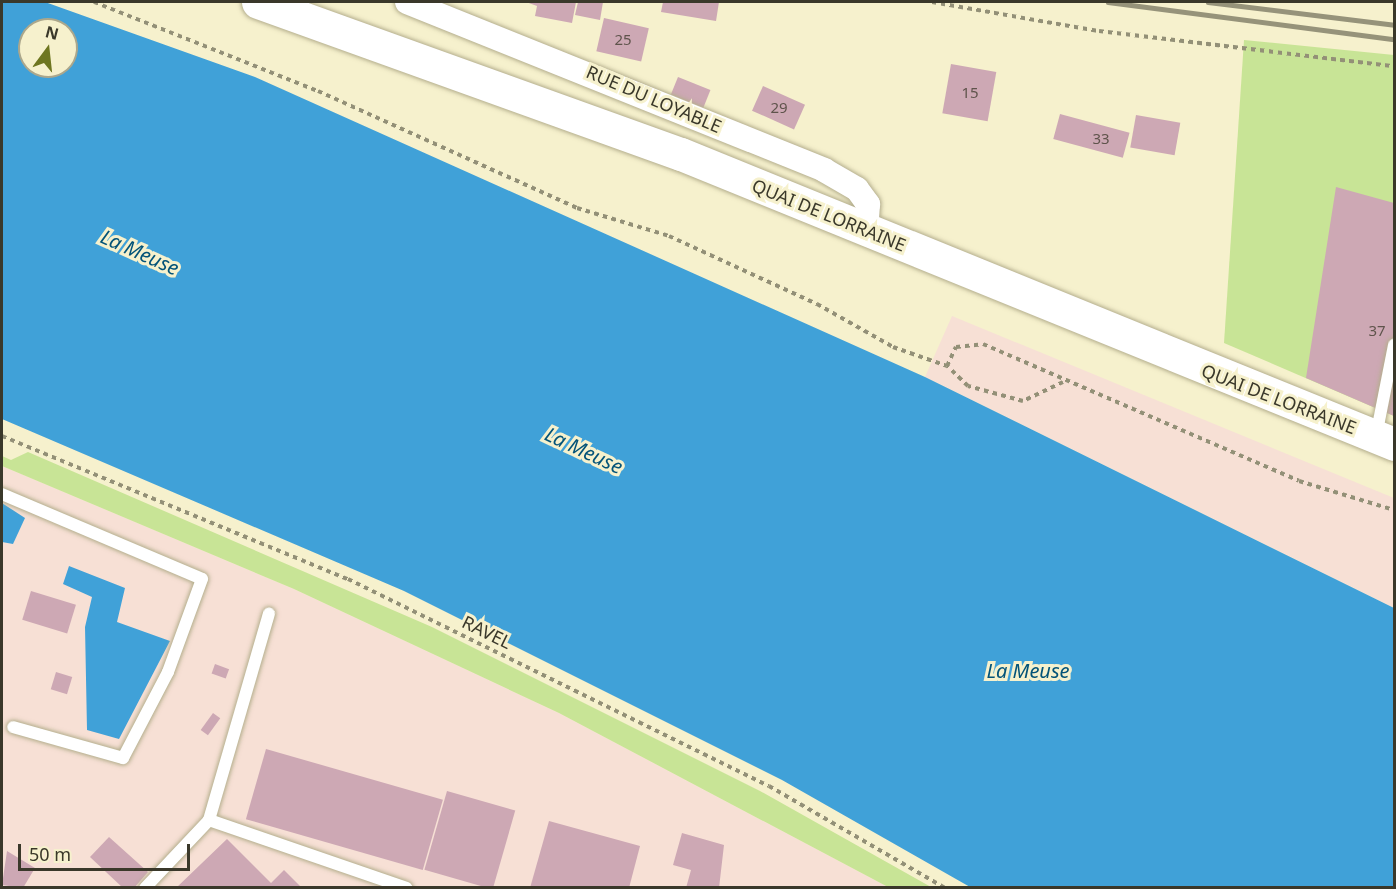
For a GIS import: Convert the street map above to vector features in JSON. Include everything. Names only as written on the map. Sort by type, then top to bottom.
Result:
[{"type":"main road","name":"QUAI DE LORRAINE","points":[[258,2],[681,154],[1385,440]]},
{"type":"street","name":"RUE DU LOYABLE","points":[[406,2],[824,170],[857,189],[868,204],[866,230]]},
{"type":"lane","points":[[1385,440],[1395,345]]},
{"type":"lane","points":[[2,494],[202,579],[168,672],[123,758],[13,727]]},
{"type":"lane","points":[[145,888],[209,820],[269,614]]},
{"type":"lane","points":[[209,820],[407,888]]},
{"type":"path","points":[[94,2],[318,91],[578,208],[669,236],[817,304],[893,347],[947,366],[968,386],[1023,401],[1063,382]]},
{"type":"path","points":[[932,2],[1099,31],[1395,66]]},
{"type":"path","points":[[947,366],[956,347],[983,344],[1063,382],[1299,481],[1395,510]]},
{"type":"path","name":"RAVEL","points":[[2,436],[348,579],[769,786],[945,888]]},
{"type":"shaded area","points":[[952,316],[1394,498],[1394,608],[925,377]]},
{"type":"shaded area","points":[[2,466],[294,589],[559,713],[888,887],[2,887]]},
{"type":"green space","points":[[1244,40],[1394,55],[1394,416],[1224,343]]},
{"type":"green space","points":[[28,452],[432,627],[760,791],[931,887],[888,887],[559,713],[294,589],[2,466],[2,456],[11,460]]},
{"type":"water","name":"La Meuse","points":[[2,2],[45,2],[255,77],[925,377],[1394,608],[1394,887],[970,887],[782,780],[404,591],[2,419]]},
{"type":"water","points":[[2,503],[25,518],[13,544],[2,542]]},
{"type":"water","points":[[69,566],[125,588],[117,622],[170,641],[119,739],[87,730],[85,627],[92,597],[63,584]]},
{"type":"building","points":[[526,2],[576,2],[572,23],[535,16],[537,6]]},
{"type":"building","points":[[578,2],[603,2],[600,20],[575,15]]},
{"type":"building","points":[[663,2],[719,2],[716,21],[661,12]]},
{"type":"building","points":[[604,18],[649,28],[641,61],[596,51]]},
{"type":"building","points":[[951,64],[996,72],[988,121],[942,113]]},
{"type":"building","points":[[678,77],[710,90],[703,108],[671,95]]},
{"type":"building","points":[[763,86],[805,105],[794,129],[752,111]]},
{"type":"building","points":[[1060,114],[1130,133],[1123,158],[1053,139]]},
{"type":"building","points":[[1136,115],[1180,123],[1175,155],[1130,147]]},
{"type":"building","points":[[1336,187],[1394,203],[1394,416],[1306,378]]},
{"type":"building","points":[[31,591],[76,605],[67,633],[22,620]]},
{"type":"building","points":[[215,664],[229,669],[226,679],[212,673]]},
{"type":"building","points":[[56,672],[72,677],[67,694],[51,689]]},
{"type":"building","points":[[213,713],[220,718],[208,735],[201,730]]},
{"type":"building","points":[[266,749],[443,800],[423,870],[246,819]]},
{"type":"building","points":[[447,791],[515,811],[493,888],[424,870]]},
{"type":"building","points":[[549,821],[640,846],[629,888],[530,888]]},
{"type":"building","points":[[682,833],[724,845],[719,888],[686,888],[691,870],[673,865]]},
{"type":"building","points":[[109,837],[148,872],[134,888],[123,888],[90,857]]},
{"type":"building","points":[[227,839],[271,883],[284,870],[302,888],[176,888]]},
{"type":"building","points":[[7,851],[35,868],[23,888],[2,885]]},
{"type":"railway","points":[[1108,2],[1394,39]]},
{"type":"railway","points":[[1208,2],[1394,25]]}]
